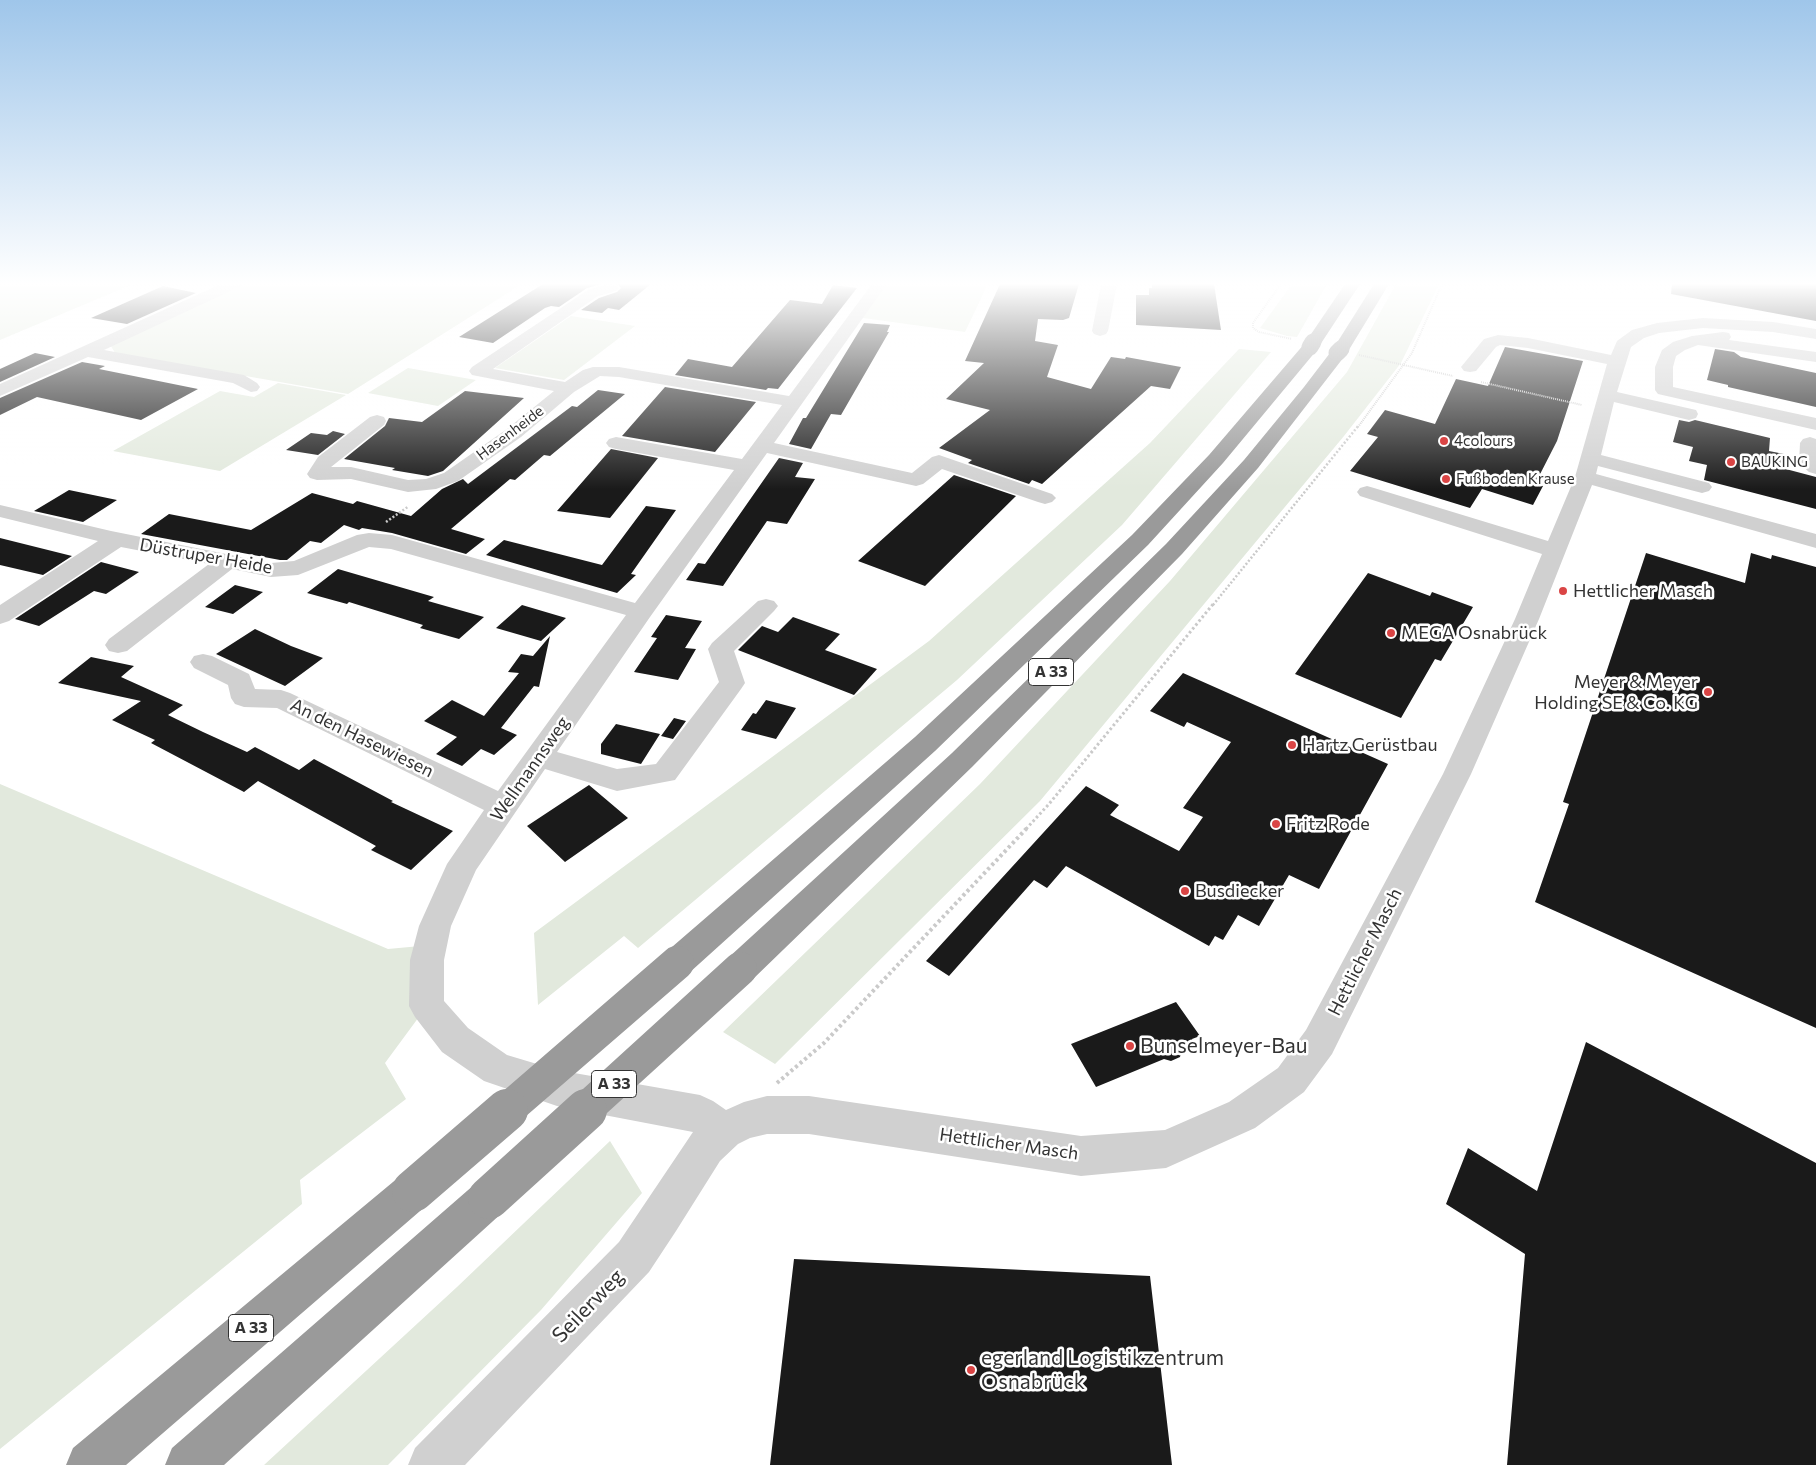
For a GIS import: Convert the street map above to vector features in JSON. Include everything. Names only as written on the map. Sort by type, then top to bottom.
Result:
[{"type":"highway","name":"A 33","points":[[90,1465],[413,1191],[677,963],[925,744],[1140,540],[1216,459],[1300,352]]},
{"type":"highway","name":"A 33","points":[[189,1465],[488,1198],[740,969],[962,760],[1174,550],[1257,457],[1310,391],[1345,352]]},
{"type":"street","points":[[0,391],[86,352]]},
{"type":"street","points":[[89,352],[238,379],[251,387]]},
{"type":"street","points":[[505,352],[478,371],[568,388]]},
{"type":"street","name":"Wellmannsweg","points":[[724,1131],[700,1114],[557,1088],[497,1069],[455,1040],[427,1006],[427,960],[435,926],[463,864],[641,612],[830,352]]},
{"type":"street","points":[[1469,375],[1484,352]]},
{"type":"street","points":[[1574,352],[1617,361]]},
{"type":"street","name":"Hettlicher Masch","points":[[724,1131],[744,1121],[767,1115],[808,1115],[1081,1156],[1166,1149],[1242,1115],[1291,1080],[1319,1042],[1457,774],[1555,552],[1588,468],[1620,352]]},
{"type":"street","points":[[1664,390],[1664,367],[1670,352]]},
{"type":"street","points":[[1781,352],[1816,357]]},
{"type":"street","name":"Hasenheide","points":[[377,422],[325,461],[317,474],[351,473],[408,486],[429,485],[451,476],[514,434],[568,388],[589,374],[600,371],[619,372],[794,402]]},
{"type":"street","points":[[1608,396],[1646,390],[1664,390],[1809,438],[1809,463],[1816,468]]},
{"type":"street","points":[[1608,396],[1706,418]]},
{"type":"street","points":[[616,444],[755,456],[916,480],[939,461],[1045,498]]},
{"type":"street","points":[[1588,468],[1702,487]]},
{"type":"street","points":[[1588,468],[1816,541]]},
{"type":"street","points":[[1367,492],[1555,552]]},
{"type":"street","name":"Düstruper Heide","points":[[0,511],[117,539],[270,570],[298,568],[357,542],[369,540],[392,542],[641,612]]},
{"type":"street","points":[[0,616],[117,539]]},
{"type":"street","points":[[118,645],[228,561]]},
{"type":"street","points":[[539,756],[617,780],[665,773],[732,683],[721,649],[766,606]]},
{"type":"street","name":"An den Hasewiesen","points":[[202,662],[240,680],[244,698],[281,699],[504,807]]},
{"type":"street","name":"Seilerweg","points":[[432,1465],[634,1257],[662,1217],[706,1147],[724,1131]]},
{"type":"path","points":[[1347,352],[1404,365],[1608,396]]},
{"type":"path","points":[[767,1115],[777,1082],[824,1043],[1049,804],[1350,438],[1412,352]]},
{"type":"path","points":[[357,542],[412,504]]},
{"type":"shaded area","points":[[115,352],[414,352],[348,394]]},
{"type":"shaded area","points":[[518,352],[600,352],[564,380],[495,368]]},
{"type":"shaded area","points":[[1236,352],[1271,352],[1122,525],[957,680],[638,948],[624,936],[538,1005],[534,933],[929,641],[1150,443]]},
{"type":"shaded area","points":[[1358,352],[1406,352],[1401,363],[1344,436],[1040,801],[775,1064],[723,1032],[980,784],[1170,581],[1347,372]]},
{"type":"shaded area","points":[[408,368],[476,380],[438,406],[368,393]]},
{"type":"shaded area","points":[[278,383],[346,395],[220,471],[113,451],[220,391],[254,397]]},
{"type":"shaded area","points":[[0,784],[388,949],[431,945],[427,1006],[385,1063],[406,1099],[300,1180],[302,1204],[0,1449]]},
{"type":"shaded area","points":[[610,1141],[642,1193],[541,1310],[388,1465],[264,1465],[457,1287]]},
{"type":"building","points":[[745,352],[807,352],[778,389],[768,388],[766,390],[675,375],[688,359],[732,367]]},
{"type":"building","points":[[846,352],[877,352],[841,415],[831,414],[811,449],[789,444],[803,418],[806,418]]},
{"type":"building","points":[[969,352],[1055,352],[1047,377],[1091,389],[1111,357],[1125,359],[1126,357],[1181,367],[1170,389],[1151,386],[1042,484],[1032,480],[1029,484],[968,463],[972,460],[939,448],[990,410],[946,399],[984,363],[965,361]]},
{"type":"building","points":[[1503,352],[1535,352],[1583,361],[1557,441],[1535,484],[1543,486],[1533,505],[1482,489],[1470,508],[1350,471],[1378,437],[1367,434],[1385,410],[1435,424],[1456,379],[1488,386]]},
{"type":"building","points":[[1714,352],[1735,352],[1741,357],[1816,373],[1816,407],[1728,387],[1728,385],[1707,380]]},
{"type":"building","points":[[35,353],[55,357],[0,382],[0,369]]},
{"type":"building","points":[[82,362],[105,366],[99,369],[198,389],[141,420],[37,397],[0,415],[0,398]]},
{"type":"building","points":[[665,387],[756,402],[715,452],[622,436]]},
{"type":"building","points":[[598,390],[625,394],[550,456],[544,455],[515,480],[510,479],[451,529],[485,539],[466,554],[392,533],[362,528],[359,530],[344,525],[321,543],[310,541],[287,560],[141,534],[169,514],[251,530],[312,493],[353,504],[357,501],[411,516],[442,489],[463,479],[468,484],[572,406],[577,407]]},
{"type":"building","points":[[465,391],[524,398],[443,471],[428,476],[344,459],[385,426],[389,418],[422,422]]},
{"type":"building","points":[[1679,420],[1689,422],[1695,420],[1770,438],[1769,451],[1784,454],[1782,468],[1816,477],[1816,509],[1704,480],[1707,465],[1689,461],[1693,447],[1673,442]]},
{"type":"building","points":[[333,431],[345,434],[318,455],[286,450],[311,433],[327,435]]},
{"type":"building","points":[[611,449],[658,458],[610,518],[557,511]]},
{"type":"building","points":[[779,458],[803,463],[795,477],[815,479],[787,524],[767,521],[723,586],[686,580],[698,563],[705,564]]},
{"type":"building","points":[[954,475],[1016,496],[925,586],[858,561]]},
{"type":"building","points":[[69,490],[117,500],[83,522],[34,511]]},
{"type":"building","points":[[646,506],[676,510],[631,574],[636,575],[617,593],[486,555],[504,540],[602,565]]},
{"type":"building","points":[[0,538],[72,556],[43,575],[0,565]]},
{"type":"building","name":"Meyer & Meyer Holding SE & Co. KG","points":[[1646,553],[1745,583],[1751,553],[1771,559],[1772,555],[1816,567],[1816,1028],[1535,902],[1569,804],[1563,802]]},
{"type":"building","points":[[101,562],[139,572],[106,594],[94,591],[39,626],[15,619]]},
{"type":"building","points":[[338,569],[434,597],[428,601],[484,617],[459,639],[420,628],[423,625],[349,602],[347,604],[307,593]]},
{"type":"building","name":"MEGA Osnabrück","points":[[1368,573],[1430,596],[1432,592],[1473,607],[1441,661],[1435,659],[1401,718],[1295,674]]},
{"type":"building","points":[[235,585],[263,592],[233,614],[205,607]]},
{"type":"building","points":[[522,605],[566,618],[541,641],[496,628]]},
{"type":"building","points":[[666,615],[702,621],[685,648],[696,649],[678,680],[634,672],[657,638],[651,637]]},
{"type":"building","points":[[793,617],[840,634],[825,650],[877,669],[854,695],[738,650],[762,626],[778,632]]},
{"type":"building","points":[[255,629],[291,646],[323,658],[285,686],[216,654]]},
{"type":"building","points":[[550,636],[539,687],[534,686],[501,728],[517,735],[494,755],[481,749],[462,766],[436,754],[457,737],[424,721],[452,700],[484,716],[519,673],[508,672],[521,654],[533,656]]},
{"type":"building","points":[[91,657],[134,666],[121,677],[183,705],[168,715],[203,732],[247,752],[255,747],[299,770],[314,759],[393,801],[391,802],[453,831],[411,870],[371,850],[376,846],[258,781],[244,792],[151,743],[155,740],[112,720],[141,701],[58,683]]},
{"type":"building","points":[[1183,673],[1388,764],[1319,889],[1289,875],[1259,926],[1238,915],[1223,940],[1215,936],[1209,946],[1066,866],[1047,888],[1034,880],[949,976],[926,961],[1086,786],[1119,805],[1110,815],[1179,851],[1203,817],[1183,808],[1231,742],[1187,722],[1184,727],[1150,711]]},
{"type":"building","points":[[766,700],[796,708],[776,739],[741,730],[753,713],[756,714]]},
{"type":"building","points":[[674,718],[686,721],[673,739],[661,736]]},
{"type":"building","points":[[616,724],[660,734],[641,764],[601,754],[601,744]]},
{"type":"building","points":[[589,785],[628,818],[565,862],[527,826]]},
{"type":"building","name":"Bunselmeyer-Bau","points":[[1176,1002],[1200,1036],[1192,1039],[1194,1044],[1182,1049],[1180,1057],[1171,1061],[1164,1059],[1096,1087],[1071,1044]]},
{"type":"building","points":[[1586,1042],[1816,1163],[1816,1465],[1507,1465],[1525,1254],[1446,1204],[1468,1148],[1537,1191]]},
{"type":"building","name":"egerland Logistikzentrum Osnabrück","points":[[794,1259],[1150,1276],[1172,1465],[770,1465]]},
{"type":"place","name":"4colours","points":[[1444,441]]},
{"type":"place","name":"BAUKING","points":[[1731,462]]},
{"type":"place","name":"Fußboden Krause","points":[[1446,479]]},
{"type":"place","name":"Hettlicher Masch","points":[[1563,591]]},
{"type":"place","name":"MEGA Osnabrück","points":[[1391,633]]},
{"type":"place","name":"Meyer & Meyer Holding SE & Co. KG","points":[[1708,692]]},
{"type":"place","name":"Hartz Gerüstbau","points":[[1292,745]]},
{"type":"place","name":"Fritz Rode","points":[[1276,824]]},
{"type":"place","name":"Busdiecker","points":[[1185,891]]},
{"type":"place","name":"Bunselmeyer-Bau","points":[[1130,1046]]},
{"type":"place","name":"egerland Logistikzentrum Osnabrück","points":[[971,1370]]}]
